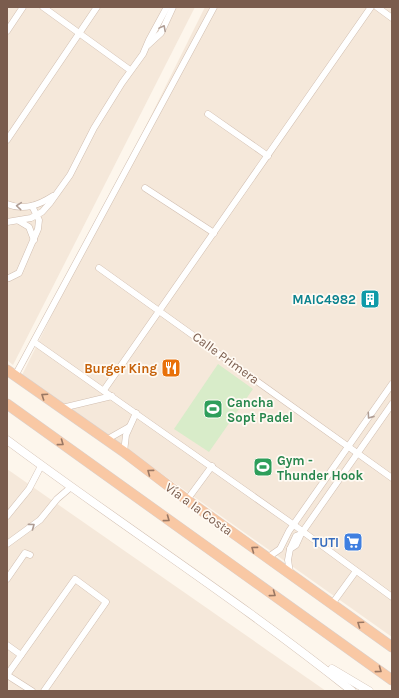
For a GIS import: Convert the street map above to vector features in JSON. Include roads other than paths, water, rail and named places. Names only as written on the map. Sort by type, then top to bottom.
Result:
[{"type":"highway","name":"Vía a la Costa","points":[[11,373],[124,452],[187,500],[392,647]]},
{"type":"highway","name":"Vía a la Costa","points":[[7,404],[392,680]]},
{"type":"street","points":[[7,31],[23,7]]},
{"type":"street","points":[[43,7],[130,70]]},
{"type":"street","points":[[7,140],[97,7]]},
{"type":"street","points":[[148,45],[148,40],[167,7]]},
{"type":"street","points":[[7,222],[19,221],[37,215],[46,208],[70,175],[94,128],[130,70],[148,45],[161,33],[173,7]]},
{"type":"street","points":[[11,373],[34,342],[214,7]]},
{"type":"street","points":[[104,390],[371,7]]},
{"type":"street","points":[[377,7],[392,18]]},
{"type":"street","points":[[208,114],[268,156]]},
{"type":"street","points":[[145,188],[214,233]]},
{"type":"street","points":[[7,204],[19,207],[32,206],[56,194]]},
{"type":"street","points":[[10,278],[19,273],[34,240],[39,224],[37,215],[32,206]]},
{"type":"street","points":[[19,221],[30,227],[34,240]]},
{"type":"street","name":"Calle Primera","points":[[99,268],[160,310],[392,478]]},
{"type":"street","points":[[34,342],[212,466],[392,597]]},
{"type":"street","points":[[267,558],[280,549],[294,525],[392,384]]},
{"type":"street","points":[[62,408],[112,396]]},
{"type":"street","points":[[291,575],[288,560],[290,549],[296,545],[302,532],[392,404]]},
{"type":"street","points":[[124,452],[129,427],[136,413]]},
{"type":"street","points":[[106,440],[129,427]]},
{"type":"street","points":[[7,440],[71,488],[313,659],[352,691]]},
{"type":"street","points":[[7,516],[29,488],[41,466]]},
{"type":"street","points":[[187,500],[212,466]]},
{"type":"street","points":[[7,544],[40,520],[57,499],[71,488]]},
{"type":"street","points":[[7,579],[25,553],[30,555]]},
{"type":"street","points":[[332,604],[356,571]]},
{"type":"street","points":[[32,691],[8,675],[75,579],[106,602],[44,691]]},
{"type":"street","points":[[7,644],[21,655]]},
{"type":"street","points":[[313,659],[369,691]]},
{"type":"place","name":"MAIC4982","points":[[370,299]]},
{"type":"place","name":"Burger King","points":[[171,368]]},
{"type":"place","name":"Cancha Sopt Padel","points":[[213,409]]},
{"type":"place","name":"Gym - Thunder Hook","points":[[263,467]]},
{"type":"place","name":"TUTI","points":[[353,542]]}]
